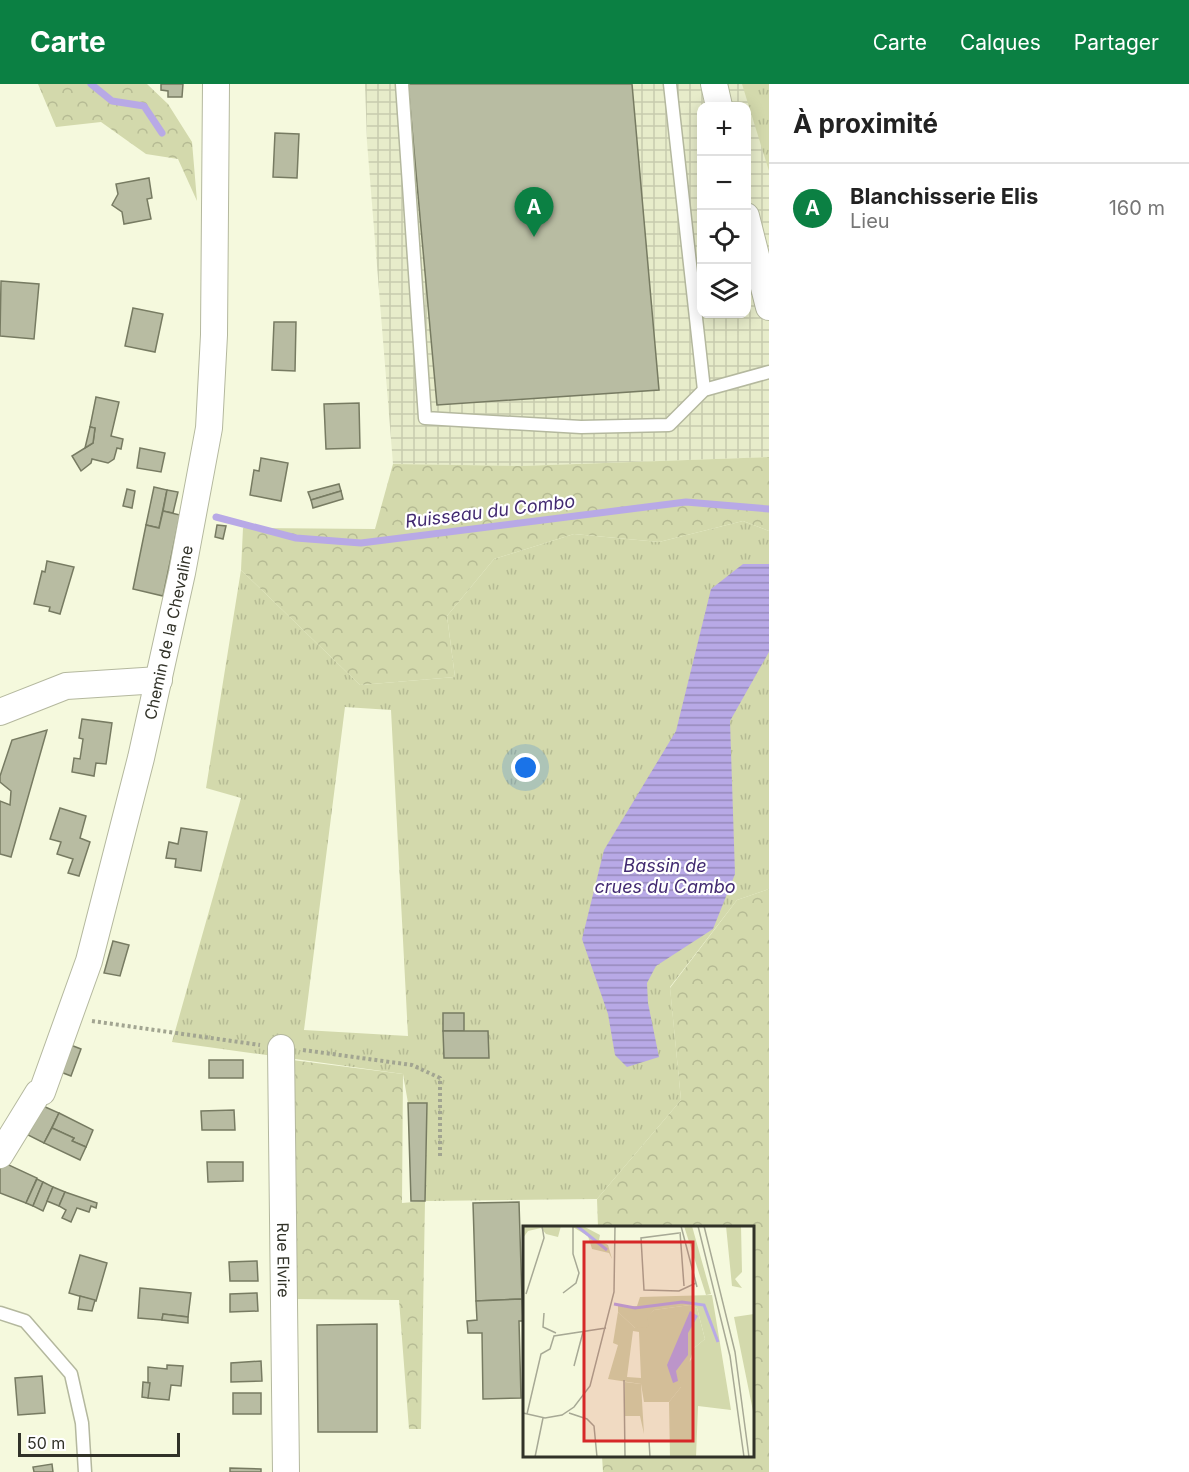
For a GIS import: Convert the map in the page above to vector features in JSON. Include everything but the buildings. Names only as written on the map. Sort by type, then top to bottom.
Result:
[{"type":"street","name":"Chemin de la Chevaline","points":[[0,1155],[38,1093],[42,1092],[89,961],[159,680],[209,428],[214,335],[216,84]]},
{"type":"street","points":[[714,84],[718,102]]},
{"type":"street","points":[[751,233],[769,307]]},
{"type":"street","points":[[0,712],[66,686],[159,680]]},
{"type":"street","name":"Rue Elvire","points":[[281,1048],[286,1472]]},
{"type":"lane","points":[[402,84],[425,418],[581,427],[669,425],[704,390],[769,372]]},
{"type":"lane","points":[[670,84],[704,390]]},
{"type":"lane","points":[[0,1313],[25,1321],[71,1374],[82,1423],[85,1472]]},
{"type":"shaded area","points":[[365,84],[769,84],[769,457],[521,466],[393,464],[367,142]]},
{"type":"green space","points":[[38,84],[147,84],[168,104],[192,142],[197,201],[178,159],[146,154],[101,122],[56,127]]},
{"type":"green space","points":[[742,84],[769,84],[769,171],[751,113],[751,102],[748,102]]},
{"type":"green space","points":[[769,457],[769,531],[743,521],[659,542],[574,534],[494,559],[447,616],[455,677],[360,685],[241,570],[243,528],[375,529],[393,464],[521,466]]},
{"type":"green space","points":[[743,521],[769,531],[769,889],[737,900],[670,987],[681,1100],[597,1199],[425,1201],[427,1103],[408,1103],[403,1074],[172,1042],[241,798],[206,788],[241,570],[360,685],[455,677],[447,616],[494,559],[574,534],[659,542]],"holes":[[[345,707],[391,710],[408,1036],[304,1030]]]},
{"type":"green space","points":[[769,889],[769,1472],[603,1472],[602,1457],[754,1457],[754,1226],[598,1226],[597,1199],[681,1100],[670,988],[737,900]]},
{"type":"green space","points":[[292,1060],[403,1074],[402,1203],[425,1201],[421,1429],[409,1429],[399,1300],[293,1299]]},
{"type":"water","name":"Bassin de crues du Cambo","points":[[743,564],[769,564],[769,652],[730,721],[735,874],[713,929],[656,966],[647,983],[648,1003],[659,1057],[627,1067],[615,1055],[608,1014],[582,939],[604,850],[676,731],[711,589]]},
{"type":"waterway","name":"Ruisseau du Combo","points":[[91,84],[112,101],[144,106],[162,133]]},
{"type":"waterway","name":"Ruisseau du Combo","points":[[216,517],[296,538],[361,543],[686,502],[769,509]]},
{"type":"place","name":"Blanchisserie Elis","points":[[534,237]]}]
